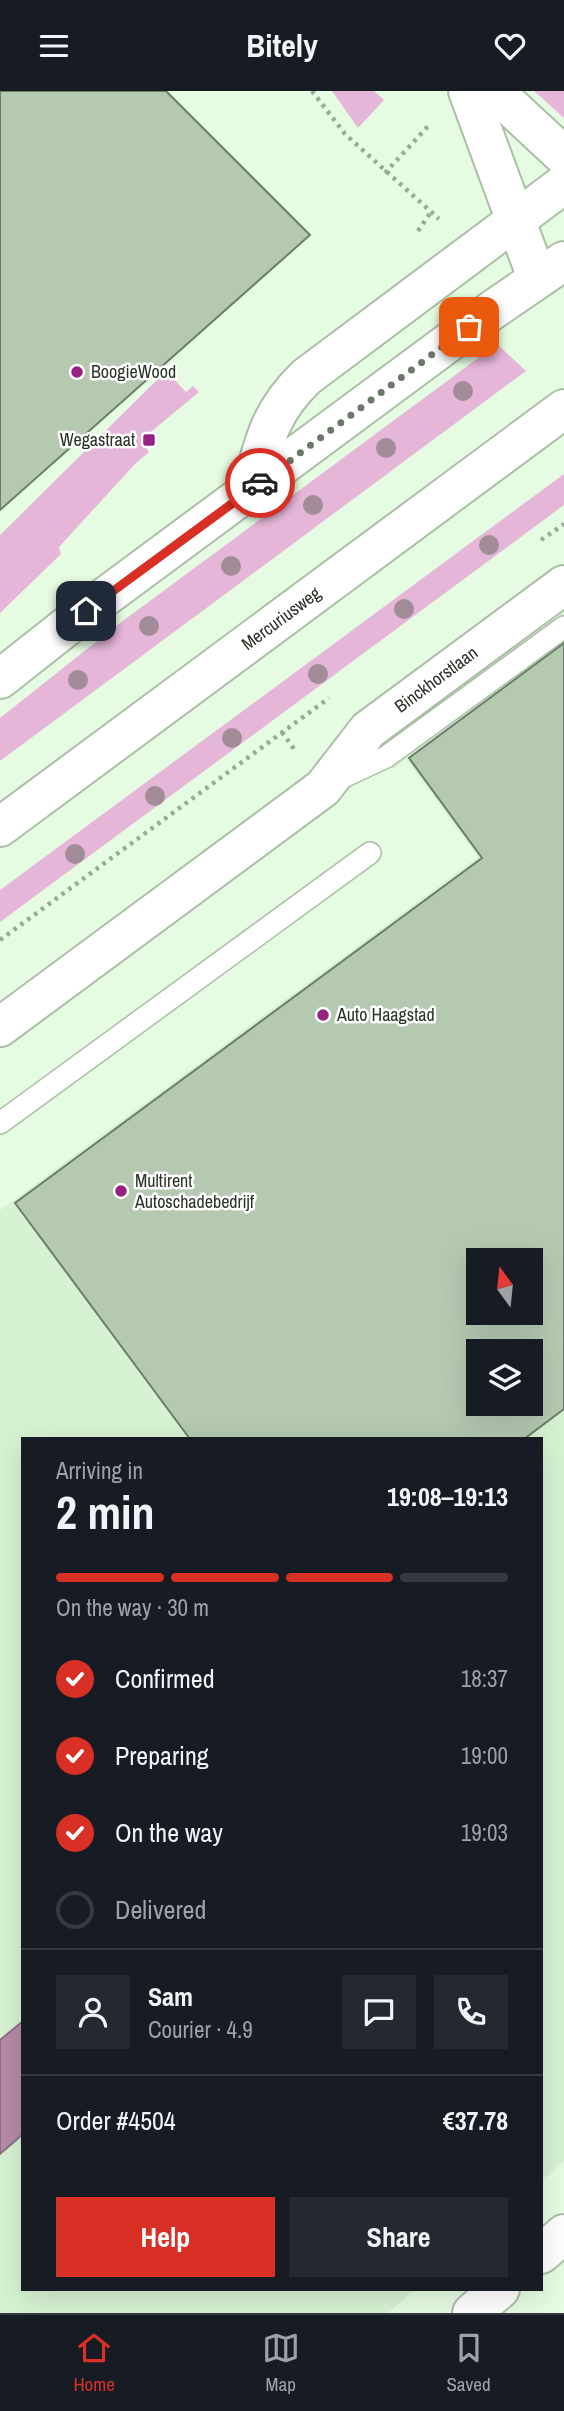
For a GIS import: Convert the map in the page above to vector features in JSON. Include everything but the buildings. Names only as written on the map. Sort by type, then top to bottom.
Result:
[{"type":"main road","points":[[0,679],[86,611],[551,269],[516,220],[467,91]]},
{"type":"main road","points":[[494,91],[564,156]]},
{"type":"main road","points":[[251,490],[268,428],[293,389],[564,184]]},
{"type":"main road","name":"Mercuriusweg","points":[[0,827],[564,409]]},
{"type":"main road","name":"Binckhorstlaan","points":[[323,787],[368,730],[564,585]]},
{"type":"main road","points":[[0,1027],[323,787]]},
{"type":"main road","points":[[543,2252],[564,2234]]},
{"type":"main road","points":[[472,2313],[498,2291]]},
{"type":"lane","points":[[323,787],[386,757],[564,627]]},
{"type":"lane","points":[[0,1123],[370,853]]},
{"type":"path","points":[[312,91],[345,134],[385,173],[420,135]]},
{"type":"path","points":[[533,545],[564,524]]},
{"type":"path","points":[[0,940],[337,691]]},
{"type":"shaded area","points":[[332,91],[374,91],[384,100],[358,128]]},
{"type":"shaded area","points":[[534,91],[564,91],[564,118]]},
{"type":"shaded area","points":[[497,344],[526,371],[0,761],[0,718],[116,626]]},
{"type":"shaded area","points":[[166,371],[186,392],[193,386],[199,392],[141,440],[149,452],[59,547],[61,554],[0,613],[0,535]]},
{"type":"shaded area","points":[[564,474],[564,505],[0,922],[0,890]]},
{"type":"shaded area","points":[[564,610],[564,2161],[543,2179],[543,1437],[21,1437],[21,2291],[414,2291],[388,2313],[0,2313],[0,1210],[478,857],[406,759],[393,769],[378,747]]},
{"type":"shaded area","points":[[21,2023],[21,2136],[0,2154],[0,2040]]},
{"type":"way so far","points":[[260,483],[469,327]]},
{"type":"place","name":"BoogieWood","points":[[77,372]]},
{"type":"place","name":"Wegastraat","points":[[149,440]]},
{"type":"place","name":"Auto Haagstad","points":[[323,1015]]},
{"type":"place","name":"Multirent Autoschadebedrijf","points":[[121,1191]]},
{"type":"route","points":[[86,611],[260,483]]}]
